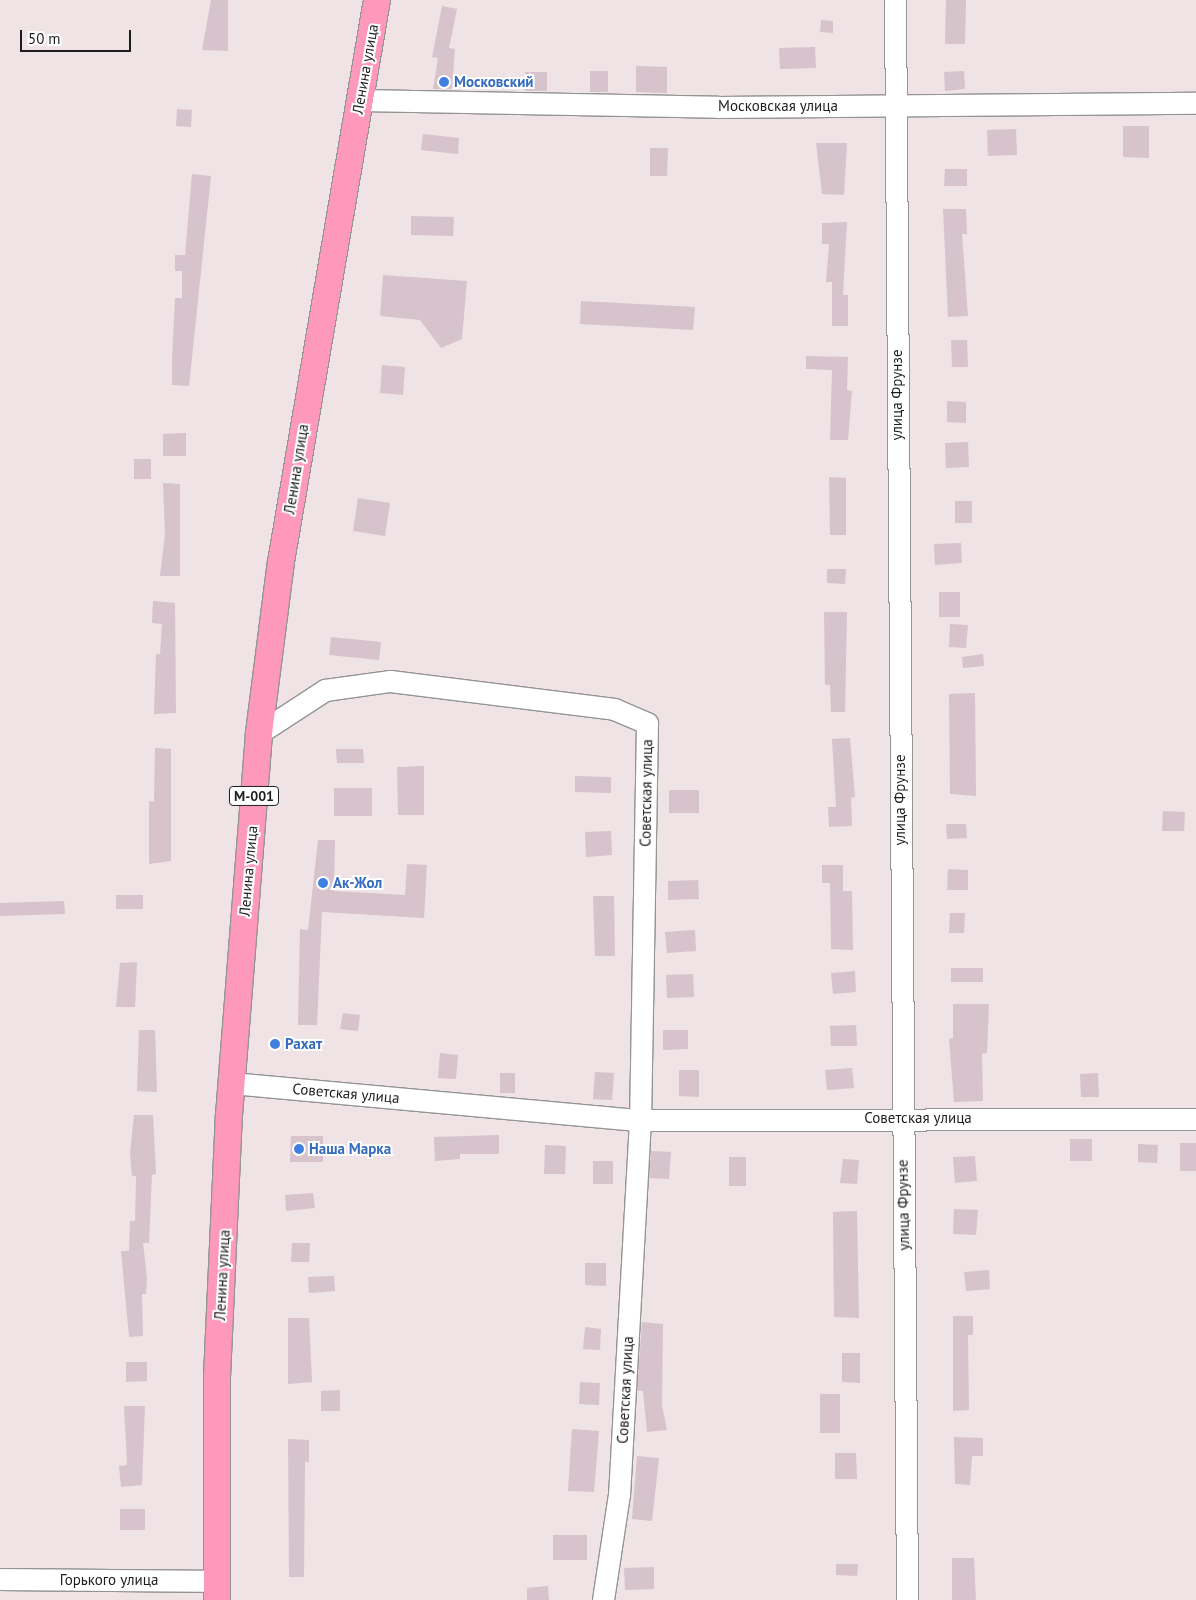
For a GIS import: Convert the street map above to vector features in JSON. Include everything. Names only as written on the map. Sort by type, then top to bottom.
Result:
[{"type":"main road","name":"Ленина улица","points":[[217,1591],[217,1377],[231,1084],[259,733],[281,562],[377,0]]},
{"type":"street","name":"улица Фрунзе","points":[[895,0],[907,1600]]},
{"type":"street","name":"Московская улица","points":[[360,100],[895,106],[1196,102]]},
{"type":"street","name":"Советская улица","points":[[259,733],[325,690],[390,680],[614,709],[647,723],[640,1120],[619,1494],[603,1600]]},
{"type":"street","name":"Советская улица","points":[[231,1084],[640,1120],[902,1117],[1196,1119]]},
{"type":"street","name":"Горького улица","points":[[0,1579],[217,1591]]},
{"type":"building","points":[[211,0],[228,0],[228,51],[202,50]]},
{"type":"building","points":[[946,0],[966,0],[965,44],[945,44]]},
{"type":"building","points":[[442,6],[457,9],[449,48],[455,49],[452,89],[433,89],[438,58],[432,57]]},
{"type":"building","points":[[821,20],[833,21],[833,33],[820,32]]},
{"type":"building","points":[[815,47],[816,68],[780,69],[779,48]]},
{"type":"building","points":[[636,66],[667,67],[667,93],[636,92]]},
{"type":"building","points":[[590,71],[608,71],[608,92],[590,92]]},
{"type":"building","points":[[964,71],[965,89],[945,91],[944,72]]},
{"type":"building","points":[[525,72],[547,72],[547,91],[525,91]]},
{"type":"building","points":[[177,109],[192,110],[191,127],[176,126]]},
{"type":"building","points":[[1123,126],[1149,126],[1149,158],[1123,157]]},
{"type":"building","points":[[1016,129],[1017,155],[988,156],[987,130]]},
{"type":"building","points":[[423,134],[459,138],[458,154],[421,150]]},
{"type":"building","points":[[816,143],[847,143],[844,195],[822,194]]},
{"type":"building","points":[[650,148],[668,148],[667,176],[650,176]]},
{"type":"building","points":[[945,169],[967,169],[967,186],[944,186]]},
{"type":"building","points":[[192,174],[211,176],[189,386],[172,385],[172,359],[175,298],[182,298],[182,271],[175,271],[175,255],[185,255]]},
{"type":"building","points":[[943,209],[966,209],[967,234],[962,234],[968,316],[948,317]]},
{"type":"building","points":[[411,216],[454,217],[453,236],[411,235]]},
{"type":"building","points":[[847,222],[843,295],[848,295],[848,326],[832,326],[832,282],[826,282],[829,244],[822,244],[822,223]]},
{"type":"building","points":[[383,275],[467,281],[462,339],[441,348],[420,320],[380,316]]},
{"type":"building","points":[[581,301],[695,307],[693,330],[580,324]]},
{"type":"building","points":[[951,340],[967,340],[968,367],[952,367]]},
{"type":"building","points":[[806,356],[848,357],[847,390],[852,391],[848,440],[830,440],[832,370],[806,369]]},
{"type":"building","points":[[382,365],[405,367],[403,395],[380,393]]},
{"type":"building","points":[[947,401],[966,402],[966,423],[947,422]]},
{"type":"building","points":[[186,433],[186,456],[163,456],[163,434]]},
{"type":"building","points":[[968,442],[969,467],[946,468],[945,443]]},
{"type":"building","points":[[134,459],[151,459],[151,479],[134,479]]},
{"type":"building","points":[[829,477],[846,478],[846,535],[830,535]]},
{"type":"building","points":[[163,483],[180,484],[180,576],[160,576],[165,534]]},
{"type":"building","points":[[358,498],[390,503],[385,536],[353,531]]},
{"type":"building","points":[[955,501],[972,501],[972,523],[955,523]]},
{"type":"building","points":[[961,543],[962,563],[935,565],[934,544]]},
{"type":"building","points":[[827,569],[846,569],[845,584],[827,583]]},
{"type":"building","points":[[939,592],[960,592],[960,617],[939,617]]},
{"type":"building","points":[[153,601],[175,603],[176,713],[154,714],[156,654],[160,654],[162,624],[152,623]]},
{"type":"building","points":[[824,612],[847,612],[845,712],[831,712],[830,685],[825,685]]},
{"type":"building","points":[[950,624],[968,625],[966,648],[949,647]]},
{"type":"building","points":[[331,637],[381,642],[379,660],[329,655]]},
{"type":"building","points":[[983,654],[984,666],[963,668],[962,657]]},
{"type":"building","points":[[975,693],[976,796],[950,794],[949,694]]},
{"type":"building","points":[[850,738],[855,797],[851,798],[852,826],[829,827],[828,807],[836,807],[832,739]]},
{"type":"building","points":[[155,748],[171,749],[171,861],[149,864],[149,801],[154,802]]},
{"type":"building","points":[[336,749],[363,749],[364,763],[337,763]]},
{"type":"building","points":[[424,766],[424,815],[398,815],[397,767]]},
{"type":"building","points":[[575,776],[611,777],[611,793],[575,792]]},
{"type":"building","points":[[334,788],[372,788],[372,816],[334,816]]},
{"type":"building","points":[[669,790],[699,790],[699,813],[669,813]]},
{"type":"building","points":[[1163,811],[1185,812],[1184,831],[1162,831]]},
{"type":"building","points":[[946,824],[966,824],[967,838],[947,839]]},
{"type":"building","points":[[611,831],[612,855],[586,857],[585,832]]},
{"type":"building","points":[[318,840],[335,840],[334,891],[405,895],[407,864],[427,865],[424,918],[322,912],[317,1025],[298,1025],[300,929],[308,930]]},
{"type":"building","points":[[822,865],[843,865],[843,891],[852,891],[853,950],[831,949],[830,883],[822,883]]},
{"type":"building","points":[[948,869],[968,870],[968,890],[947,890]]},
{"type":"building","points":[[698,880],[699,899],[668,900],[668,881]]},
{"type":"building","points":[[116,895],[143,895],[143,909],[116,909]]},
{"type":"building","points":[[593,896],[614,896],[615,956],[595,956]]},
{"type":"building","points":[[64,901],[65,914],[0,916],[0,903]]},
{"type":"building","points":[[950,913],[965,913],[964,933],[949,933]]},
{"type":"building","points":[[695,930],[696,951],[667,953],[665,932]]},
{"type":"building","points":[[137,962],[135,1007],[116,1007],[120,963]]},
{"type":"building","points":[[951,968],[983,968],[983,982],[951,982]]},
{"type":"building","points":[[855,971],[856,992],[833,994],[831,973]]},
{"type":"building","points":[[693,974],[694,997],[667,998],[666,975]]},
{"type":"building","points":[[953,1004],[989,1004],[987,1053],[982,1054],[983,1101],[954,1102],[949,1039],[953,1038]]},
{"type":"building","points":[[343,1013],[360,1015],[358,1031],[340,1029]]},
{"type":"building","points":[[856,1025],[857,1046],[831,1046],[830,1026]]},
{"type":"building","points":[[139,1030],[155,1030],[157,1092],[137,1091]]},
{"type":"building","points":[[663,1030],[688,1030],[688,1049],[663,1050]]},
{"type":"building","points":[[440,1053],[458,1055],[456,1079],[438,1078]]},
{"type":"building","points":[[852,1068],[854,1088],[827,1090],[825,1070]]},
{"type":"building","points":[[679,1070],[699,1070],[699,1097],[679,1096]]},
{"type":"building","points":[[595,1072],[614,1073],[612,1100],[593,1099]]},
{"type":"building","points":[[500,1073],[515,1073],[515,1093],[500,1093]]},
{"type":"building","points":[[1098,1073],[1099,1097],[1081,1097],[1080,1074]]},
{"type":"building","points":[[134,1115],[153,1115],[156,1174],[152,1175],[149,1243],[143,1243],[147,1278],[146,1294],[142,1294],[143,1336],[129,1337],[121,1251],[129,1251],[130,1221],[135,1221],[136,1176],[132,1176],[130,1153]]},
{"type":"building","points":[[499,1135],[499,1154],[460,1154],[460,1159],[435,1161],[434,1137]]},
{"type":"building","points":[[291,1136],[323,1136],[323,1162],[290,1162]]},
{"type":"building","points":[[1070,1139],[1092,1139],[1092,1161],[1070,1161]]},
{"type":"building","points":[[1180,1143],[1196,1143],[1196,1171],[1180,1171]]},
{"type":"building","points":[[1138,1144],[1158,1145],[1157,1163],[1138,1162]]},
{"type":"building","points":[[545,1145],[566,1146],[565,1174],[544,1174]]},
{"type":"building","points":[[651,1151],[671,1152],[669,1179],[649,1178]]},
{"type":"building","points":[[975,1156],[977,1181],[955,1183],[953,1157]]},
{"type":"building","points":[[729,1157],[746,1157],[746,1186],[729,1186]]},
{"type":"building","points":[[843,1159],[859,1160],[857,1184],[840,1183]]},
{"type":"building","points":[[593,1161],[613,1161],[613,1184],[593,1184]]},
{"type":"building","points":[[313,1193],[315,1208],[286,1211],[285,1195]]},
{"type":"building","points":[[954,1209],[978,1210],[976,1235],[953,1234]]},
{"type":"building","points":[[857,1211],[859,1318],[834,1317],[833,1212]]},
{"type":"building","points":[[292,1243],[310,1243],[309,1262],[291,1262]]},
{"type":"building","points":[[585,1263],[606,1263],[606,1286],[585,1285]]},
{"type":"building","points":[[989,1270],[990,1289],[966,1291],[964,1272]]},
{"type":"building","points":[[334,1276],[335,1291],[309,1293],[308,1277]]},
{"type":"building","points":[[953,1316],[973,1316],[973,1335],[968,1335],[969,1410],[953,1411]]},
{"type":"building","points":[[288,1318],[309,1318],[312,1382],[288,1384]]},
{"type":"building","points":[[642,1322],[663,1324],[662,1405],[667,1430],[647,1432],[643,1391],[637,1391]]},
{"type":"building","points":[[585,1327],[601,1329],[600,1350],[583,1349]]},
{"type":"building","points":[[842,1353],[860,1353],[860,1383],[842,1382]]},
{"type":"building","points":[[126,1362],[147,1362],[147,1381],[126,1382]]},
{"type":"building","points":[[580,1382],[600,1383],[599,1405],[579,1404]]},
{"type":"building","points":[[340,1390],[340,1411],[321,1411],[321,1391]]},
{"type":"building","points":[[820,1394],[840,1394],[840,1433],[820,1433]]},
{"type":"building","points":[[124,1406],[145,1406],[142,1485],[121,1487],[119,1466],[127,1465]]},
{"type":"building","points":[[572,1429],[599,1431],[594,1492],[568,1491]]},
{"type":"building","points":[[954,1437],[983,1438],[983,1456],[972,1456],[970,1485],[955,1484]]},
{"type":"building","points":[[288,1439],[309,1440],[309,1462],[305,1462],[304,1577],[289,1577]]},
{"type":"building","points":[[835,1453],[856,1453],[857,1479],[835,1479]]},
{"type":"building","points":[[637,1456],[659,1458],[652,1521],[632,1519]]},
{"type":"building","points":[[120,1509],[145,1509],[145,1530],[120,1530]]},
{"type":"building","points":[[553,1535],[587,1535],[587,1560],[553,1560]]},
{"type":"building","points":[[952,1558],[974,1558],[976,1600],[952,1600]]},
{"type":"building","points":[[836,1564],[858,1564],[857,1576],[836,1575]]},
{"type":"building","points":[[654,1567],[654,1589],[625,1590],[624,1568]]},
{"type":"building","points":[[548,1586],[549,1600],[527,1600],[527,1588]]},
{"type":"place","name":"Московский","points":[[444,82]]},
{"type":"place","name":"Ак-Жол","points":[[323,883]]},
{"type":"place","name":"Рахат","points":[[275,1044]]},
{"type":"place","name":"Наша Марка","points":[[299,1149]]}]
